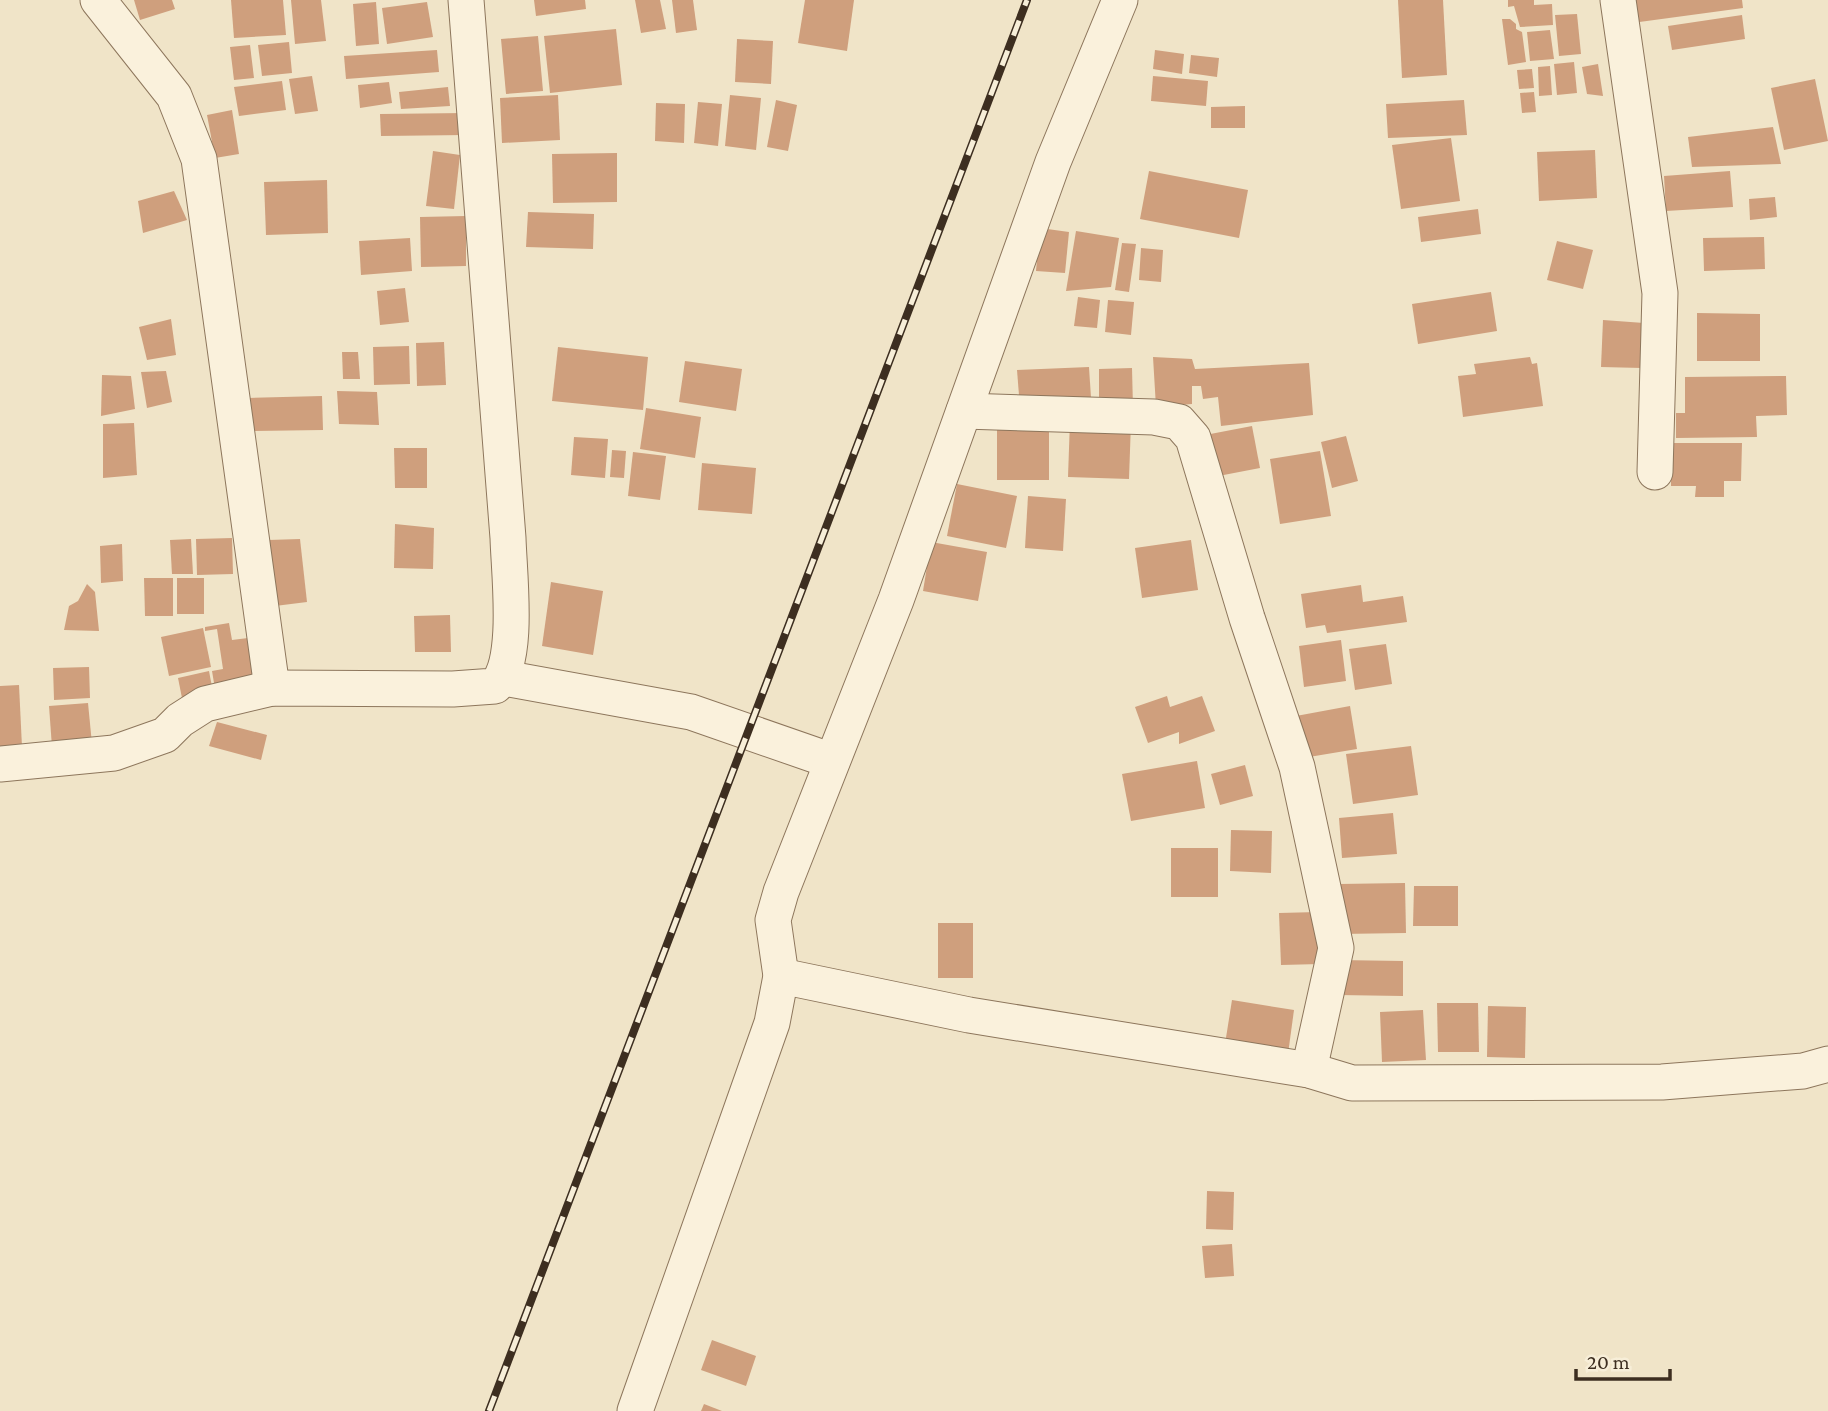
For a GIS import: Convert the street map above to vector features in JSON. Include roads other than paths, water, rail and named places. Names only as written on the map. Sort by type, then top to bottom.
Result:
[{"type":"street","points":[[98,0],[174,96],[199,159],[272,688]]},
{"type":"street","points":[[0,764],[114,753],[165,735],[180,720],[205,704],[272,688],[453,689],[495,686],[504,678],[510,628],[508,538],[466,0]]},
{"type":"street","points":[[635,1411],[772,1023],[781,976],[773,920],[895,600],[1053,162],[1120,0]]},
{"type":"street","points":[[1618,0],[1660,293],[1655,472]]},
{"type":"street","points":[[964,411],[1154,416],[1179,422],[1193,438],[1247,618],[1297,767],[1336,948],[1309,1070]]},
{"type":"street","points":[[504,678],[691,712],[832,761]]},
{"type":"street","points":[[781,976],[969,1015],[1309,1070],[1352,1083],[1662,1082],[1803,1071],[1828,1064]]},
{"type":"railway","points":[[489,1411],[1027,0]]}]
